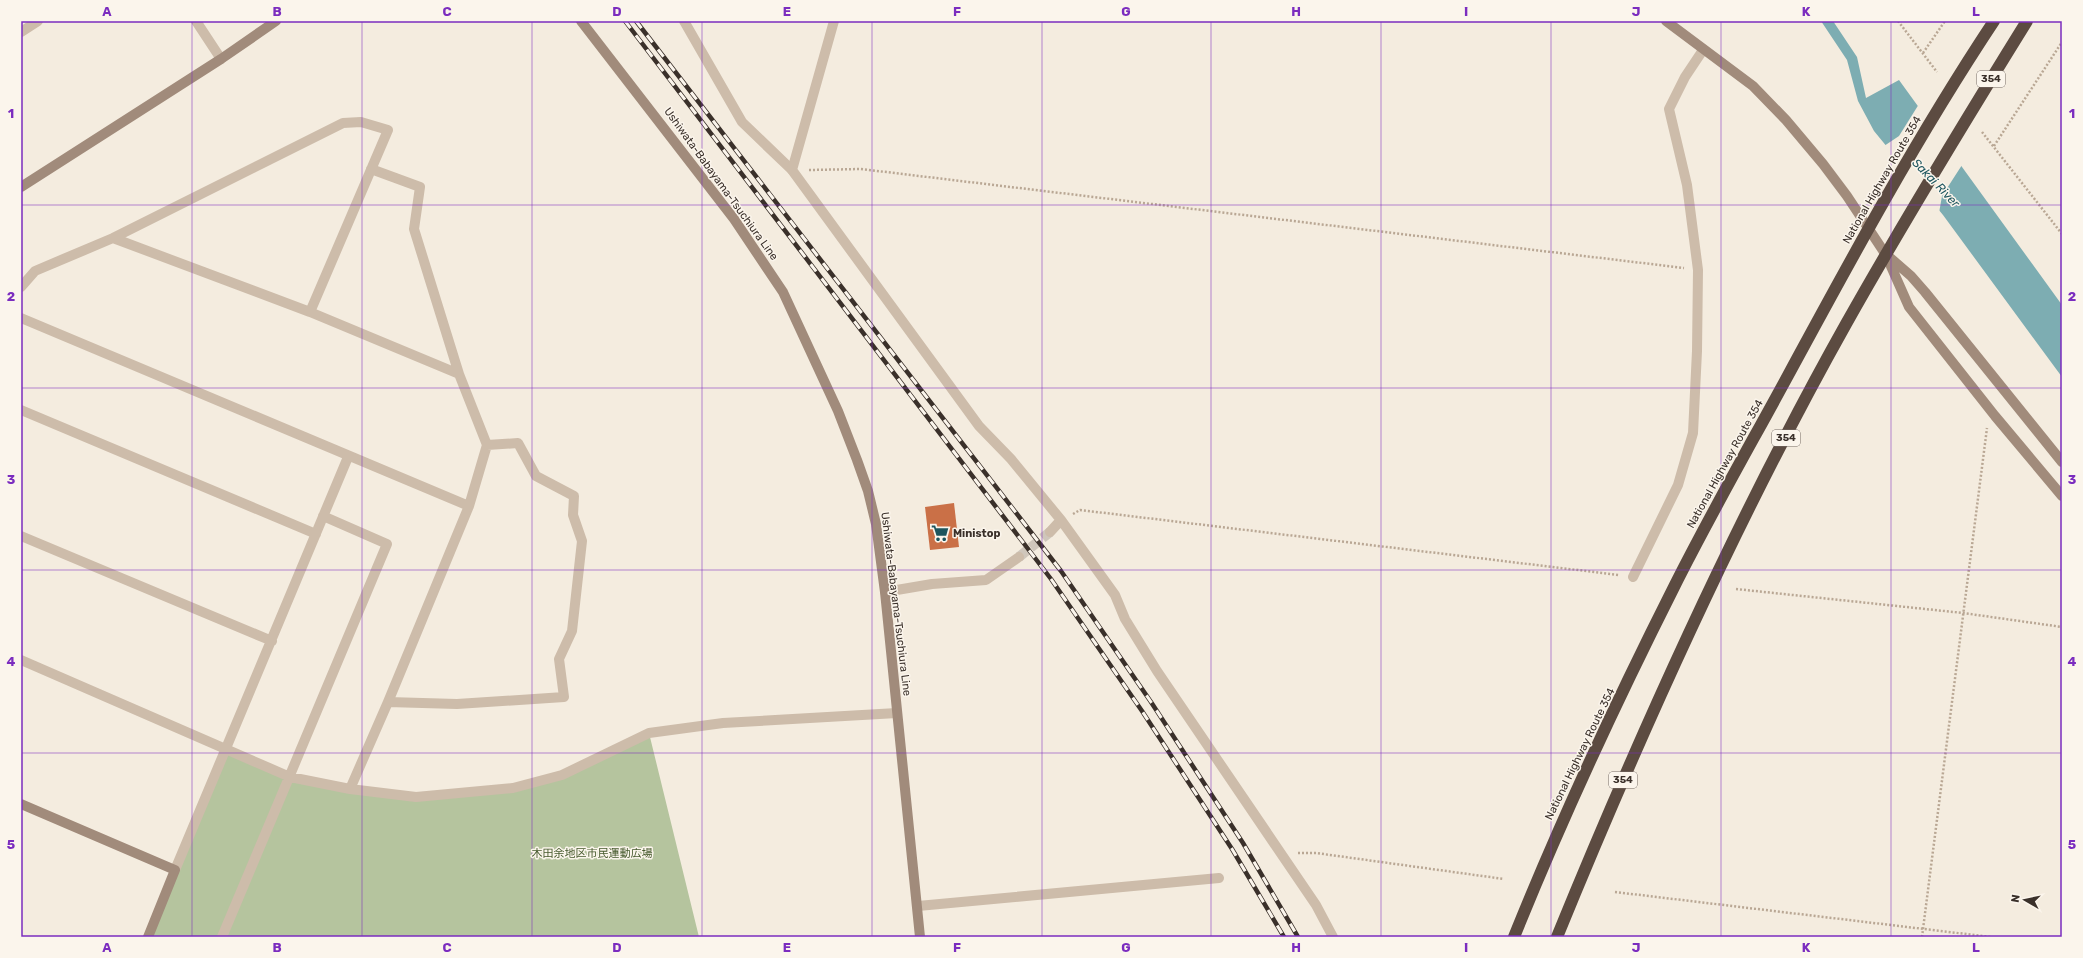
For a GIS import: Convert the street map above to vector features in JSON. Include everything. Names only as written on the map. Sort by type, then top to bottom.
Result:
[{"type":"highway","name":"National Highway Route 354","points":[[1514,937],[1556,833],[1674,587],[1733,473],[1888,191],[1935,112],[1994,21]]},
{"type":"highway","name":"354","points":[[1557,937],[1642,736],[1697,617],[1764,480],[1845,326],[1956,137],[2027,21]]},
{"type":"street","points":[[21,32],[38,21]]},
{"type":"street","points":[[196,21],[221,59]]},
{"type":"street","points":[[21,186],[221,59],[276,21]]},
{"type":"street","name":"Ushiwata-Babayama-Tsuchiura Line","points":[[581,21],[734,219],[783,292],[838,411],[868,491],[876,524],[885,592],[920,937]]},
{"type":"street","points":[[684,21],[742,122],[792,170],[979,426],[1012,459],[1061,520],[1115,595],[1125,619],[1157,671],[1316,905],[1332,937]]},
{"type":"street","points":[[792,170],[834,21]]},
{"type":"street","points":[[1666,21],[1703,50],[1738,73],[1772,105],[1828,170],[1869,226],[1886,255],[1909,307],[1994,416],[2062,496]]},
{"type":"street","points":[[1633,577],[1678,485],[1693,433],[1697,351],[1698,270],[1687,185],[1670,109],[1685,77],[1703,50]]},
{"type":"street","points":[[21,287],[35,271],[113,238],[343,122],[361,122],[388,130],[310,312]]},
{"type":"street","points":[[350,790],[469,506],[487,445],[459,374],[414,229],[420,188],[372,169]]},
{"type":"street","points":[[113,238],[310,312],[459,374]]},
{"type":"street","points":[[1886,255],[1911,276],[1925,292],[2062,462]]},
{"type":"street","points":[[21,318],[348,457],[469,506]]},
{"type":"street","points":[[21,410],[316,534]]},
{"type":"street","points":[[388,702],[457,704],[564,697],[559,659],[572,631],[582,541],[573,515],[574,496],[536,476],[518,443],[487,445]]},
{"type":"street","points":[[148,937],[348,457]]},
{"type":"street","points":[[222,937],[387,544],[323,516]]},
{"type":"street","points":[[1050,532],[1061,520]]},
{"type":"street","points":[[21,536],[272,641]]},
{"type":"street","points":[[885,592],[932,584],[986,580],[1019,557]]},
{"type":"street","points":[[21,660],[290,777],[350,790],[416,797],[513,788],[562,775],[649,733],[723,723],[897,712]]},
{"type":"street","points":[[21,804],[175,870]]},
{"type":"street","points":[[918,906],[1219,878]]},
{"type":"path","points":[[1898,21],[1924,53],[1937,72]]},
{"type":"path","points":[[1924,53],[1945,21]]},
{"type":"path","points":[[1994,146],[2062,42]]},
{"type":"path","points":[[1982,132],[2062,234]]},
{"type":"path","points":[[792,170],[861,169],[1698,270]]},
{"type":"path","points":[[1922,937],[1987,428]]},
{"type":"path","points":[[1061,520],[1080,510],[1633,577]]},
{"type":"path","points":[[1736,589],[1963,613],[2062,627]]},
{"type":"path","points":[[1280,853],[1316,853],[1504,880]]},
{"type":"path","points":[[1615,892],[1991,937]]},
{"type":"green space","name":"木田余地区市民運動広場","points":[[649,733],[699,937],[148,937],[226,748],[290,777],[416,797],[513,788],[562,775]]},
{"type":"water","name":"Sakai River","points":[[1821,21],[1833,21],[1857,57],[1866,98],[1899,80],[2062,305],[2062,377],[1943,215],[1874,131],[1858,101],[1847,60]]},
{"type":"pier","points":[[1919,104],[1962,165],[1942,196],[1939,213],[1884,146],[1899,136]]},
{"type":"building","points":[[954,503],[959,547],[930,550],[925,507]]},
{"type":"tunnel","points":[[1019,557],[1050,532]]},
{"type":"railway","points":[[625,21],[1051,579],[1142,711],[1232,849],[1284,937]]},
{"type":"railway","points":[[636,21],[1061,571],[1151,702],[1243,843],[1298,937]]},
{"type":"place","name":"Ministop","points":[[940,533]]}]
